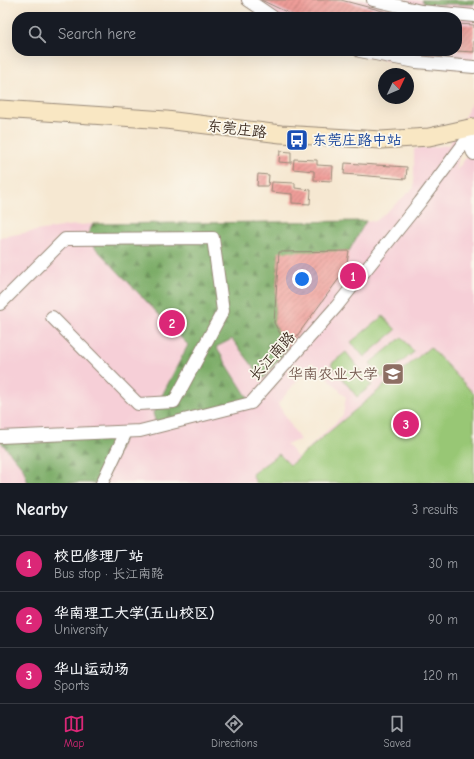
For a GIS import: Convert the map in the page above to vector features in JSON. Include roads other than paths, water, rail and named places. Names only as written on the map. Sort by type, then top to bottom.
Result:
[{"type":"street","points":[[248,0],[266,12]]},
{"type":"street","points":[[373,0],[410,4],[453,12]]},
{"type":"street","points":[[462,14],[474,16]]},
{"type":"street","points":[[385,56],[416,62],[474,66]]},
{"type":"street","name":"东莞庄路","points":[[0,108],[166,120],[281,134],[381,140],[429,137],[474,127]]},
{"type":"street","name":"长江南路","points":[[0,437],[140,431],[251,403],[336,307],[420,202],[474,130]]},
{"type":"street","points":[[474,134],[471,143],[474,154]]},
{"type":"street","points":[[0,304],[65,239],[213,238],[223,310],[174,402],[138,404],[52,317]]},
{"type":"street","points":[[102,483],[126,432]]},
{"type":"place","name":"东莞庄路中站","points":[[297,140]]},
{"type":"place","name":"校巴修理厂站","points":[[353,276]]},
{"type":"place","name":"华南理工大学(五山校区)","points":[[172,323]]},
{"type":"place","name":"华南农业大学","points":[[393,374]]},
{"type":"place","name":"华山运动场","points":[[406,424]]}]
